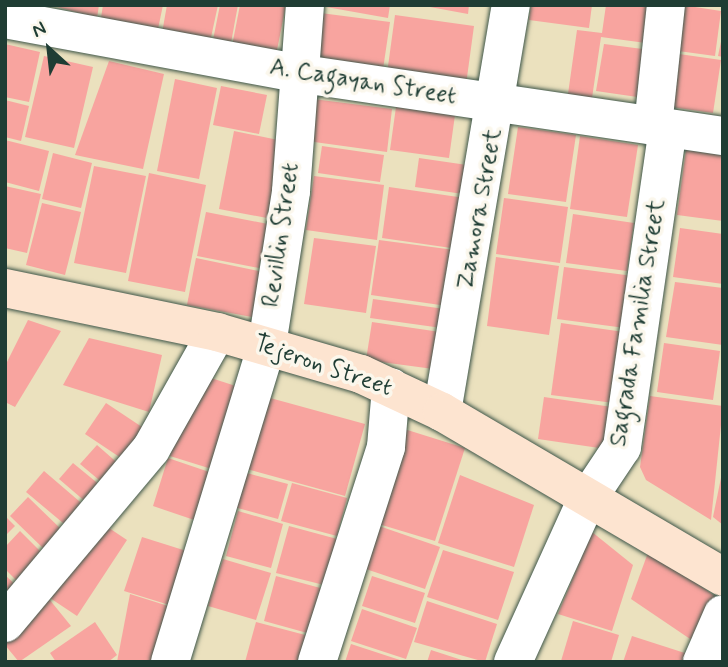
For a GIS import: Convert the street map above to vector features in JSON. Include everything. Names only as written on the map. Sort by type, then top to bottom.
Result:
[{"type":"main road","name":"Tejeron Street","points":[[5,288],[217,332],[267,345],[391,387],[442,412],[586,501],[723,577]]},
{"type":"street","name":"Revillin Street","points":[[170,662],[267,345],[291,191],[296,73],[304,5]]},
{"type":"street","name":"Zamora Street","points":[[442,412],[499,103],[511,5]]},
{"type":"street","name":"Sagrada Familia Street","points":[[513,662],[586,501],[622,447],[661,127],[666,5]]},
{"type":"street","name":"A. Cagayan Street","points":[[5,19],[296,73],[723,136]]},
{"type":"street","points":[[5,623],[151,449],[217,332]]},
{"type":"street","points":[[317,662],[386,447],[391,387]]},
{"type":"street","points":[[702,662],[723,614]]},
{"type":"building","points":[[50,5],[99,5],[97,18]]},
{"type":"building","points":[[103,5],[163,5],[158,29],[101,18]]},
{"type":"building","points":[[167,5],[218,5],[210,42],[162,33]]},
{"type":"building","points":[[220,5],[238,5],[230,48],[212,45]]},
{"type":"building","points":[[240,5],[286,5],[275,60],[231,51]]},
{"type":"building","points":[[315,5],[390,5],[388,18]]},
{"type":"building","points":[[419,5],[469,5],[468,14]]},
{"type":"building","points":[[531,5],[592,5],[589,28],[529,20]]},
{"type":"building","points":[[606,5],[651,5],[646,43],[601,37],[592,98],[568,94],[577,30],[602,33]]},
{"type":"building","points":[[682,5],[721,11],[715,56],[671,50]]},
{"type":"building","points":[[313,12],[390,22],[382,76],[305,66]]},
{"type":"building","points":[[395,15],[474,26],[465,92],[386,81]]},
{"type":"building","points":[[723,32],[723,57],[718,56]]},
{"type":"building","points":[[5,44],[40,52],[29,102],[5,97]]},
{"type":"building","points":[[604,44],[658,51],[651,99],[596,91]]},
{"type":"building","points":[[672,53],[721,60],[713,113],[664,106]]},
{"type":"building","points":[[44,56],[93,67],[74,148],[25,137]]},
{"type":"building","points":[[109,61],[164,74],[143,169],[75,155]]},
{"type":"building","points":[[175,79],[217,88],[199,179],[157,171]]},
{"type":"building","points":[[221,86],[267,95],[259,134],[213,125]]},
{"type":"building","points":[[313,99],[392,109],[387,152],[307,141]]},
{"type":"building","points":[[5,100],[29,106],[21,141],[5,137]]},
{"type":"building","points":[[396,107],[455,115],[449,158],[390,150]]},
{"type":"building","points":[[518,127],[576,135],[566,202],[508,194]]},
{"type":"building","points":[[234,131],[283,141],[267,218],[219,209]]},
{"type":"building","points":[[580,136],[638,145],[627,217],[570,209]]},
{"type":"building","points":[[5,140],[49,151],[39,191],[5,182]]},
{"type":"building","points":[[322,146],[384,155],[380,182],[318,173]]},
{"type":"building","points":[[686,150],[723,155],[723,221],[677,215]]},
{"type":"building","points":[[53,153],[92,163],[81,208],[42,199]]},
{"type":"building","points":[[419,158],[467,165],[463,194],[415,187]]},
{"type":"building","points":[[94,166],[146,176],[126,273],[74,263]]},
{"type":"building","points":[[149,173],[206,185],[185,292],[128,281]]},
{"type":"building","points":[[314,176],[384,185],[377,240],[306,230]]},
{"type":"building","points":[[5,186],[41,194],[27,253],[5,248]]},
{"type":"building","points":[[389,187],[472,199],[465,250],[382,238]]},
{"type":"building","points":[[504,198],[568,207],[560,263],[496,254]]},
{"type":"building","points":[[42,203],[81,212],[65,275],[26,265]]},
{"type":"building","points":[[206,212],[268,224],[259,268],[197,256]]},
{"type":"building","points":[[573,214],[634,223],[627,271],[566,263]]},
{"type":"building","points":[[680,228],[723,234],[723,284],[673,277]]},
{"type":"building","points":[[314,238],[376,246],[366,313],[304,304]]},
{"type":"building","points":[[379,240],[462,251],[454,307],[371,295]]},
{"type":"building","points":[[496,257],[559,266],[549,335],[487,326]]},
{"type":"building","points":[[196,258],[268,273],[258,318],[187,305]]},
{"type":"building","points":[[564,267],[633,276],[625,328],[557,319]]},
{"type":"building","points":[[675,282],[723,288],[723,345],[666,337]]},
{"type":"building","points":[[373,299],[452,310],[449,329],[370,318]]},
{"type":"building","points":[[28,320],[61,331],[15,407],[5,402],[5,366]]},
{"type":"building","points":[[372,322],[447,333],[441,370],[366,360]]},
{"type":"building","points":[[561,323],[624,332],[614,403],[551,395]]},
{"type":"building","points":[[89,338],[162,355],[149,412],[63,385]]},
{"type":"building","points":[[664,343],[720,351],[713,400],[657,392]]},
{"type":"building","points":[[211,378],[245,389],[218,471],[170,456],[184,413]]},
{"type":"building","points":[[263,396],[365,424],[345,496],[243,468]]},
{"type":"building","points":[[650,396],[723,406],[711,520],[646,480],[640,467]]},
{"type":"building","points":[[544,397],[612,407],[606,449],[538,439]]},
{"type":"building","points":[[106,403],[148,431],[127,462],[85,434]]},
{"type":"building","points":[[401,428],[465,448],[435,541],[372,522]]},
{"type":"building","points":[[97,445],[121,466],[105,485],[80,464]]},
{"type":"building","points":[[168,458],[218,475],[203,523],[153,506]]},
{"type":"building","points":[[73,463],[101,486],[87,503],[59,479]]},
{"type":"building","points":[[723,468],[723,525],[713,517]]},
{"type":"building","points":[[44,471],[86,507],[69,528],[26,492]]},
{"type":"building","points":[[243,472],[288,484],[278,519],[234,507]]},
{"type":"building","points":[[460,475],[534,505],[514,567],[438,543]]},
{"type":"building","points":[[292,483],[347,498],[337,536],[281,521]]},
{"type":"building","points":[[28,497],[64,532],[46,551],[10,516]]},
{"type":"building","points":[[238,511],[283,524],[271,568],[226,556]]},
{"type":"building","points":[[5,516],[15,526],[5,536]]},
{"type":"building","points":[[97,520],[127,540],[77,616],[47,596]]},
{"type":"building","points":[[289,526],[337,539],[324,585],[276,573]]},
{"type":"building","points":[[379,526],[440,547],[425,589],[360,567]]},
{"type":"building","points":[[20,531],[46,557],[20,584],[5,569],[5,547]]},
{"type":"building","points":[[592,532],[633,565],[612,631],[558,614]]},
{"type":"building","points":[[142,537],[196,554],[179,608],[124,591]]},
{"type":"building","points":[[443,550],[514,572],[498,620],[427,597]]},
{"type":"building","points":[[649,550],[715,596],[699,645],[631,599]]},
{"type":"building","points":[[223,559],[271,573],[256,620],[208,606]]},
{"type":"building","points":[[5,575],[20,589],[5,604]]},
{"type":"building","points":[[276,576],[324,589],[311,634],[264,621]]},
{"type":"building","points":[[372,576],[425,593],[415,623],[362,606]]},
{"type":"building","points":[[45,594],[71,626],[19,662],[5,645],[5,627]]},
{"type":"building","points":[[130,594],[181,610],[163,662],[117,662]]},
{"type":"building","points":[[427,601],[497,624],[485,662],[414,642]]},
{"type":"building","points":[[362,609],[417,628],[406,659],[351,641]]},
{"type":"building","points":[[573,621],[619,635],[611,662],[561,661]]},
{"type":"building","points":[[95,622],[117,655],[108,662],[56,662],[50,653]]},
{"type":"building","points":[[256,622],[309,636],[302,662],[245,662]]},
{"type":"building","points":[[632,636],[691,655],[689,662],[623,662]]},
{"type":"building","points":[[351,644],[403,661],[403,662],[345,662]]},
{"type":"building","points":[[431,650],[465,661],[465,662],[427,662]]}]
